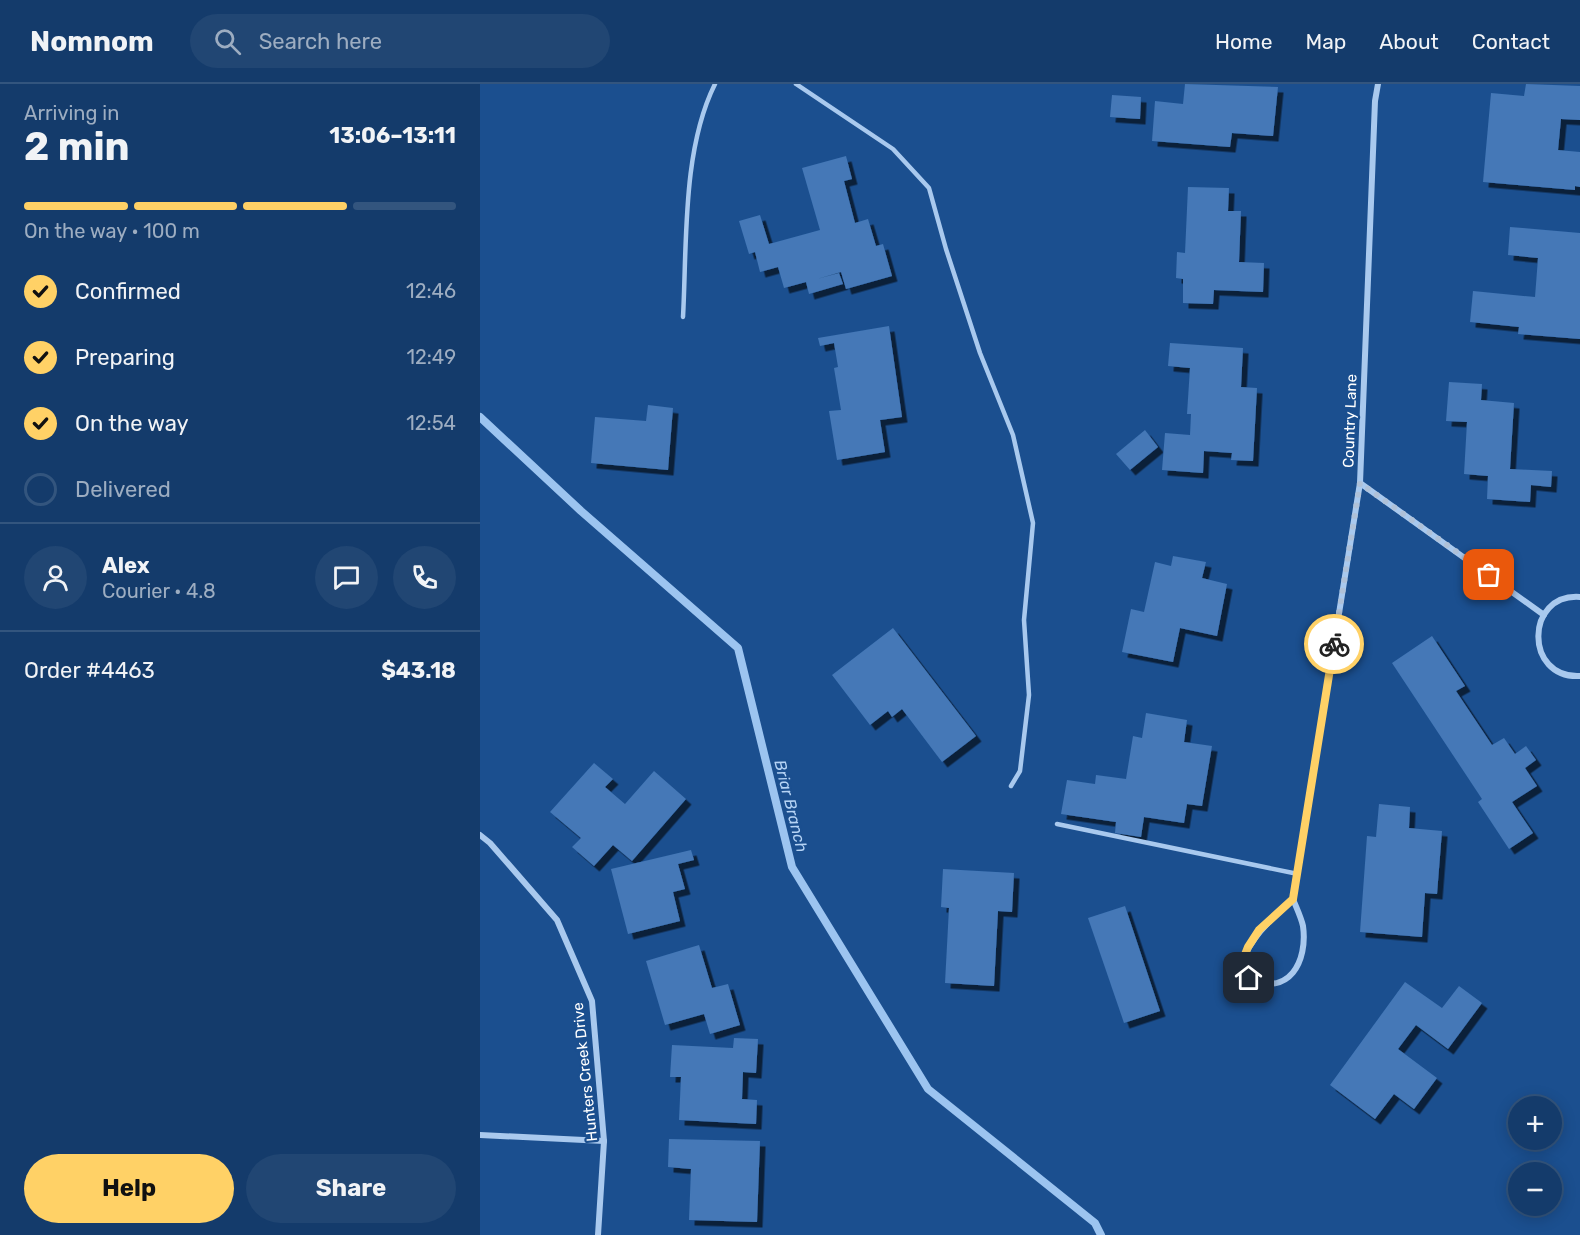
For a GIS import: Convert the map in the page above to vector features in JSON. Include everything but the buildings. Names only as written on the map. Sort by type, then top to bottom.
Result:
[{"type":"street","name":"Country Lane","points":[[1293,899],[1259,930],[1242,962],[1249,978],[1261,984],[1286,980],[1296,971],[1303,951],[1302,925],[1293,899],[1360,483],[1375,101],[1378,84]]},
{"type":"street","points":[[1360,483],[1544,615]]},
{"type":"street","points":[[1580,597],[1563,599],[1544,615],[1538,633],[1541,653],[1549,664],[1560,672],[1580,676]]},
{"type":"street","name":"Hunters Creek Drive","points":[[480,835],[490,843],[557,920],[592,1001],[604,1141],[598,1235]]},
{"type":"street","points":[[480,1135],[604,1141]]},
{"type":"lane","points":[[683,317],[693,152],[708,99],[715,84]]},
{"type":"lane","points":[[796,84],[893,149],[929,188],[980,353],[1013,435],[1033,523],[1024,620],[1029,695],[1020,771],[1011,786]]},
{"type":"lane","points":[[1057,824],[1298,874]]},
{"type":"waterway","name":"Briar Branch","points":[[480,417],[581,511],[738,648],[792,867],[928,1089],[1095,1223],[1101,1235]]},
{"type":"way so far","points":[[1334,644],[1360,483],[1489,575]]},
{"type":"route","points":[[1249,978],[1242,962],[1248,947],[1259,930],[1293,899],[1334,644]]}]
